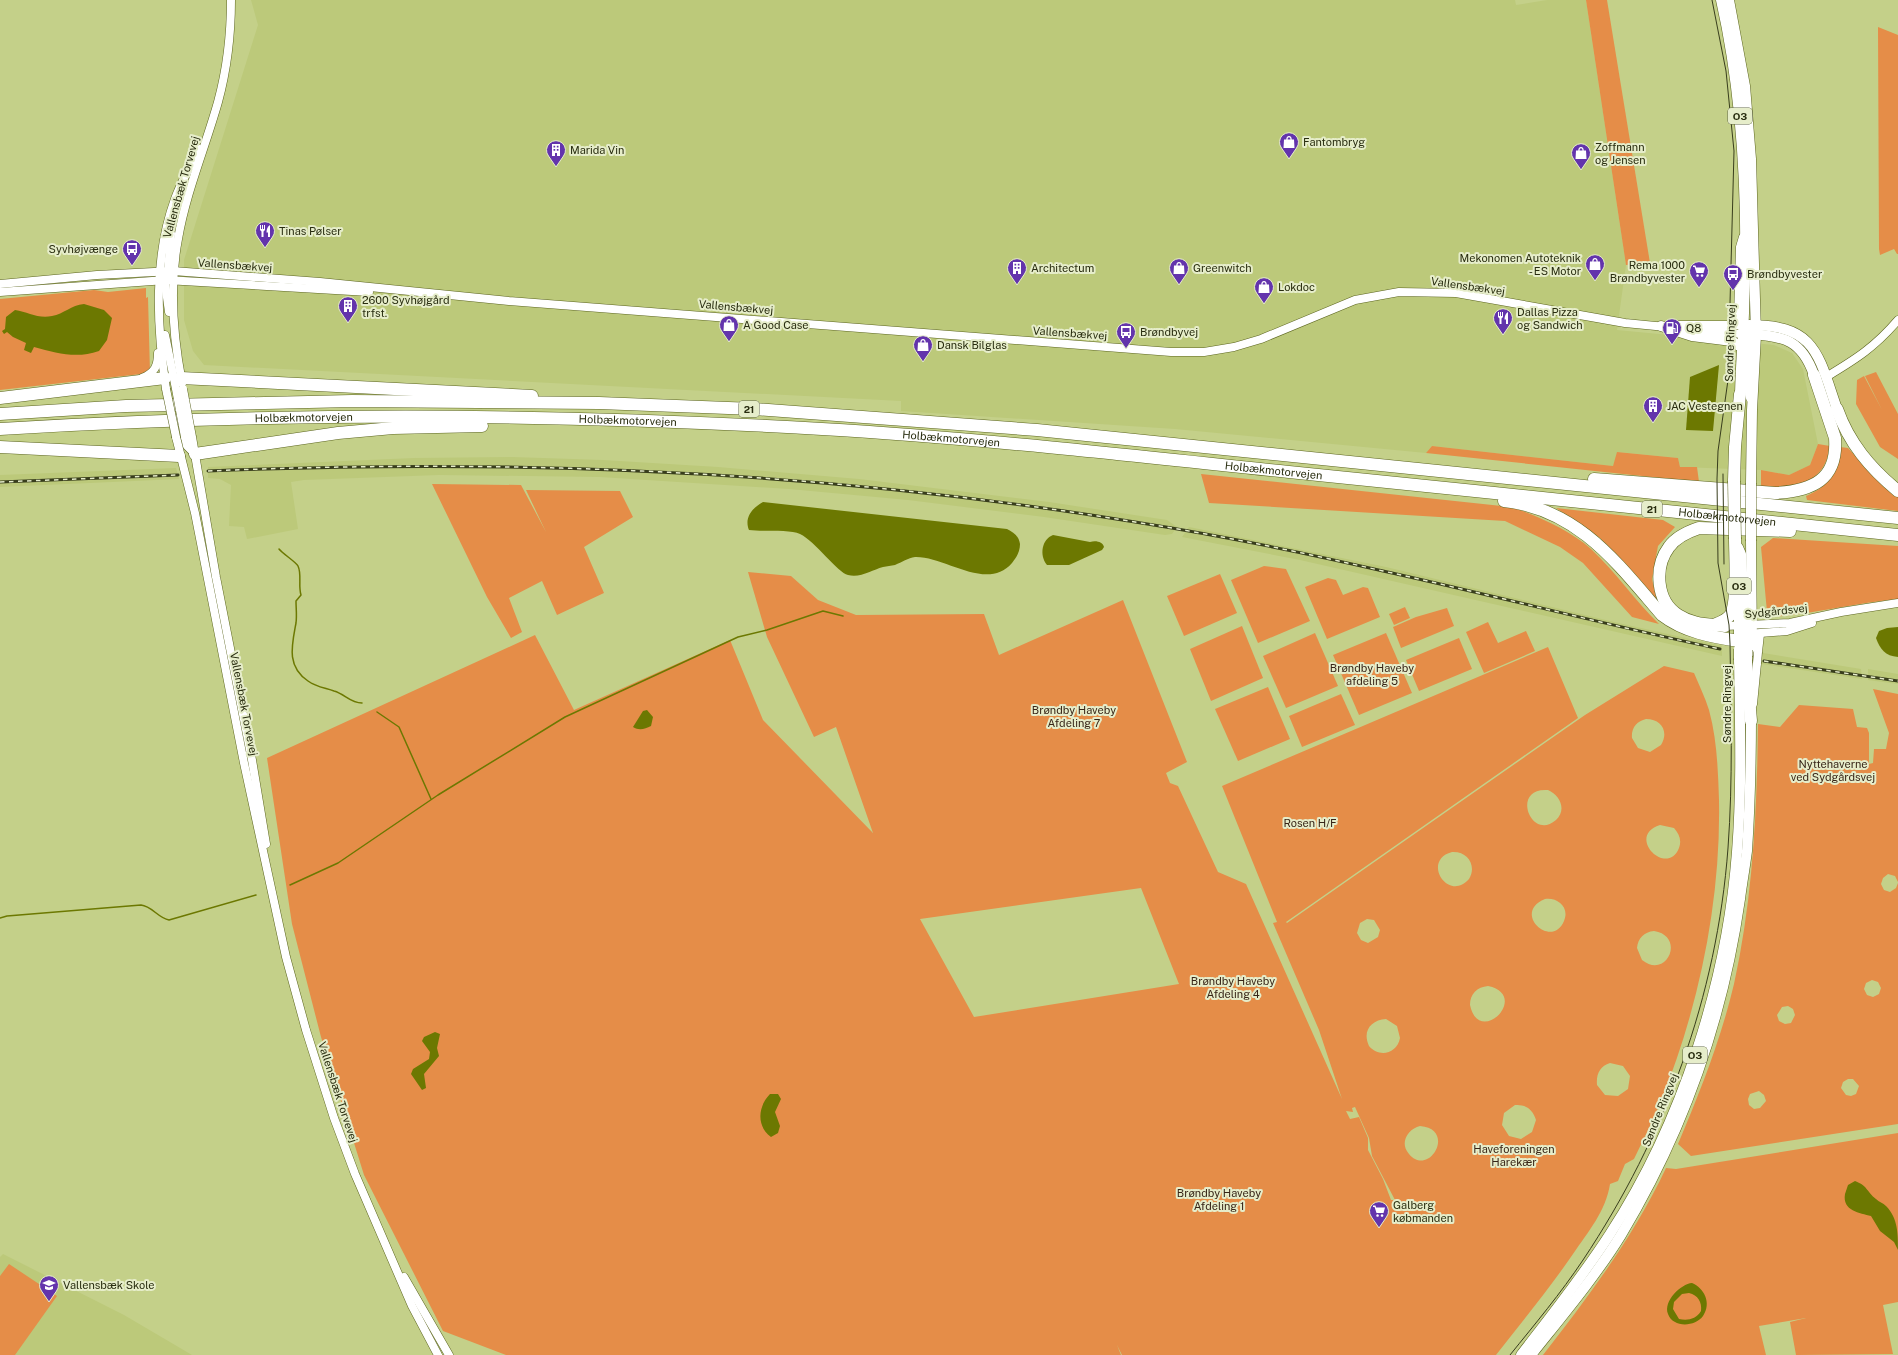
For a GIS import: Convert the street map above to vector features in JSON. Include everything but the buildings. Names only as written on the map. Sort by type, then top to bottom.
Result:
[{"type":"highway","points":[[1495,477],[1551,477],[1775,493],[1804,490],[1818,482],[1829,470],[1835,449],[1821,374]]},
{"type":"highway","points":[[0,398],[134,382],[519,395],[599,403]]},
{"type":"highway","points":[[1740,394],[1735,447],[1737,481],[1738,542],[1734,604],[1731,614],[1721,625],[1697,624],[1680,616],[1667,604],[1659,581],[1659,569],[1663,557],[1677,538],[1699,528],[1711,527],[1845,534],[1875,532]]},
{"type":"highway","name":"Holbækmotorvejen","points":[[0,414],[126,406],[352,401],[599,403],[754,409],[1037,430],[1898,518]]},
{"type":"highway","points":[[1836,409],[1842,423],[1861,455],[1880,476],[1898,491]]},
{"type":"highway","name":"Holbækmotorvejen","points":[[0,429],[223,420],[373,417],[504,417],[653,421],[826,429],[1026,445],[1898,535]]},
{"type":"highway","points":[[0,447],[186,455],[338,433],[394,428],[563,425],[653,421]]},
{"type":"highway","points":[[1429,486],[1457,496],[1513,502],[1552,514],[1584,532],[1611,557],[1662,615],[1689,630],[1748,644],[1751,721]]},
{"type":"main road","name":"O3","points":[[1721,0],[1737,86],[1741,128],[1744,234]]},
{"type":"main road","name":"Søndre Ringvej","points":[[1520,1355],[1572,1290],[1630,1202],[1661,1142],[1694,1058],[1710,1005],[1727,931],[1733,891],[1739,813],[1748,644],[1751,541],[1752,410],[1749,330],[1749,126],[1741,59],[1729,0]]},
{"type":"main road","points":[[1744,234],[1749,265],[1749,330],[1791,342],[1806,356],[1821,374],[1836,409]]},
{"type":"main road","points":[[1661,326],[1692,336],[1732,341],[1742,348]]},
{"type":"main road","name":"Søndre Ringvej","points":[[1740,394],[1742,348],[1749,330]]},
{"type":"main road","name":"Søndre Ringvej","points":[[1738,542],[1748,644]]},
{"type":"main road","name":"Søndre Ringvej","points":[[1531,1355],[1579,1295],[1620,1237],[1637,1208],[1667,1149],[1701,1064],[1718,1009],[1735,937],[1746,852],[1750,780],[1751,721]]},
{"type":"street","name":"Vallensbæk Torvevej","points":[[167,271],[211,123],[227,60],[231,0]]},
{"type":"street","name":"Vallensbæk Torvevej","points":[[211,123],[176,198],[168,224],[167,271],[159,318],[159,331],[173,384],[186,455],[194,513],[244,763],[286,957],[306,1030],[334,1118],[355,1174],[412,1306],[438,1355]]},
{"type":"street","points":[[1732,324],[1738,319],[1740,247],[1744,234]]},
{"type":"street","points":[[166,280],[167,271]]},
{"type":"street","name":"Vallensbækvej","points":[[0,284],[167,271],[320,282],[467,297]]},
{"type":"street","name":"Vallensbæk Torvevej","points":[[166,280],[177,354],[173,384],[186,455],[206,513],[224,623],[252,760],[286,957]]},
{"type":"street","name":"Vallensbækvej","points":[[0,292],[166,280],[467,297],[1182,352],[1208,352],[1234,347],[1261,338],[1355,300],[1399,292],[1456,293],[1625,323],[1749,330]]},
{"type":"street","points":[[159,318],[164,333],[173,384]]},
{"type":"street","points":[[1821,374],[1850,363],[1880,341],[1898,320]]},
{"type":"street","name":"Vallensbækvej","points":[[1661,326],[1683,324],[1732,324],[1749,330]]},
{"type":"street","points":[[134,382],[153,373],[156,368],[158,359],[159,331]]},
{"type":"street","points":[[206,513],[202,464],[208,452]]},
{"type":"street","points":[[186,455],[202,517],[207,524]]},
{"type":"street","name":"Sydgårdsvej","points":[[1748,644],[1790,623],[1898,603]]},
{"type":"street","name":"Sydgårdsvej","points":[[1748,644],[1829,616]]},
{"type":"street","name":"Sydgårdsvej","points":[[1721,625],[1748,644]]},
{"type":"street","name":"Vallensbæk Torvevej","points":[[379,1230],[449,1355]]},
{"type":"shaded area","points":[[251,0],[1515,0],[1516,5],[1547,0],[1586,0],[1626,265],[1617,330],[1774,345],[1792,353],[1803,369],[1818,444],[1810,465],[1789,475],[1761,470],[1680,467],[1678,458],[1618,452],[1613,466],[1432,446],[1426,453],[1175,429],[901,411],[901,401],[204,365],[193,351],[184,320],[184,260],[258,25]]},
{"type":"shaded area","points":[[84,304],[104,310],[112,318],[107,340],[99,351],[82,355],[74,355],[34,347],[31,353],[24,350],[26,343],[13,337],[7,332],[4,334],[2,331],[5,329],[6,317],[15,310],[47,317]]},
{"type":"shaded area","points":[[1719,365],[1713,431],[1686,430],[1690,377]]},
{"type":"shaded area","points":[[512,457],[603,460],[718,467],[859,479],[1049,502],[1167,520],[1177,527],[1172,534],[1165,535],[1044,517],[908,500],[789,489],[600,477],[439,475],[304,480],[291,482],[298,529],[247,539],[244,527],[229,526],[231,485],[220,479],[208,478],[208,467],[414,458]]},
{"type":"shaded area","points":[[176,468],[179,479],[0,487],[0,475]]},
{"type":"shaded area","points":[[763,502],[1007,529],[1017,537],[1020,544],[1017,556],[1012,563],[1002,571],[991,574],[978,574],[927,558],[915,557],[895,565],[883,567],[862,575],[853,576],[848,575],[838,569],[812,543],[796,532],[749,530],[748,517],[755,507]]},
{"type":"shaded area","points":[[1189,527],[1386,567],[1614,622],[1722,646],[1722,656],[1300,560],[1182,537]]},
{"type":"shaded area","points":[[1053,535],[1090,542],[1097,541],[1104,547],[1102,550],[1069,565],[1047,565],[1042,552],[1046,540]]},
{"type":"shaded area","points":[[1898,627],[1898,657],[1886,653],[1879,645],[1876,638],[1879,631],[1887,628]]},
{"type":"shaded area","points":[[1763,653],[1861,669],[1862,679],[1762,664]]},
{"type":"shaded area","points":[[1868,669],[1898,674],[1898,684],[1868,680]]},
{"type":"shaded area","points":[[647,710],[653,717],[651,726],[642,729],[633,727],[643,711]]},
{"type":"shaded area","points":[[435,1032],[440,1034],[437,1048],[439,1056],[424,1074],[426,1088],[422,1090],[411,1074],[413,1069],[429,1059],[430,1052],[422,1041],[424,1037]]},
{"type":"shaded area","points":[[770,1094],[778,1094],[781,1099],[775,1112],[780,1126],[778,1133],[771,1137],[763,1127],[760,1116],[763,1104]]},
{"type":"shaded area","points":[[1855,1181],[1865,1187],[1890,1211],[1895,1221],[1898,1238],[1898,1250],[1894,1242],[1880,1231],[1871,1216],[1857,1212],[1849,1208],[1846,1204],[1845,1194],[1848,1185]]},
{"type":"shaded area","name":"Vallensbæk Skole","points":[[3,1254],[124,1315],[192,1355],[0,1355],[0,1257]]},
{"type":"shaded area","points":[[1692,1283],[1696,1285],[1703,1292],[1707,1301],[1706,1311],[1699,1320],[1695,1322],[1690,1324],[1679,1324],[1674,1322],[1668,1314],[1668,1304],[1670,1299],[1678,1290]],"holes":[[[1689,1293],[1695,1295],[1699,1299],[1701,1311],[1692,1319],[1679,1319],[1673,1309],[1674,1302],[1682,1294]]]},
{"type":"green space","points":[[1586,0],[1607,0],[1650,263],[1626,265]]},
{"type":"green space","points":[[1878,27],[1898,35],[1898,254],[1894,249],[1880,255],[1879,249]]},
{"type":"green space","points":[[146,288],[146,298],[148,297],[150,373],[0,390],[0,299],[94,290],[108,292]]},
{"type":"green space","points":[[1876,372],[1898,414],[1898,459],[1880,447],[1856,404],[1857,380],[1864,376],[1882,410],[1865,376]]},
{"type":"green space","points":[[1818,444],[1830,446],[1827,459],[1822,469],[1815,476],[1806,482],[1796,485],[1774,488],[1761,487],[1761,470],[1789,475],[1810,465]]},
{"type":"green space","points":[[1432,446],[1613,466],[1617,452],[1678,458],[1680,467],[1697,467],[1699,482],[1426,453]]},
{"type":"green space","points":[[1840,447],[1848,448],[1875,477],[1898,493],[1898,511],[1807,500],[1806,496],[1821,488],[1835,471],[1838,464]]},
{"type":"green space","points":[[1201,474],[1511,507],[1553,524],[1583,542],[1609,567],[1659,624],[1632,617],[1583,563],[1560,547],[1505,521],[1209,503]]},
{"type":"green space","points":[[432,484],[521,485],[546,532],[526,490],[620,491],[633,517],[584,547],[604,593],[557,615],[542,581],[509,598],[522,632],[511,638],[487,597]]},
{"type":"green space","points":[[1556,508],[1663,520],[1675,527],[1658,546],[1652,579],[1657,600],[1600,538]]},
{"type":"green space","points":[[1773,538],[1898,546],[1898,599],[1771,617],[1767,612],[1761,547]]},
{"type":"green space","points":[[1264,566],[1286,569],[1310,621],[1258,643],[1231,580]]},
{"type":"green space","points":[[748,572],[791,576],[818,600],[856,615],[984,614],[999,655],[1123,600],[1187,762],[1166,773],[1170,783],[1178,786],[1218,872],[1246,884],[1342,1099],[1319,1030],[1273,923],[1277,922],[1222,786],[1548,647],[1578,718],[1286,922],[1287,923],[1585,715],[1664,666],[1694,673],[1704,696],[1714,732],[1717,755],[1719,838],[1712,915],[1697,991],[1686,1029],[1661,1101],[1634,1159],[1625,1164],[1618,1181],[1610,1184],[1605,1203],[1590,1229],[1554,1280],[1496,1355],[1122,1355],[1117,1345],[1121,1355],[506,1355],[443,1331],[364,1175],[321,1037],[292,924],[267,758],[535,635],[574,710],[730,640],[763,720],[873,833],[836,727],[814,737],[767,637]],"holes":[[[1646,719],[1656,721],[1660,724],[1664,731],[1661,745],[1650,752],[1638,748],[1632,738],[1632,731],[1640,721]],[[1548,790],[1559,799],[1561,803],[1561,812],[1556,820],[1547,825],[1539,824],[1532,819],[1528,812],[1527,804],[1530,797],[1536,791]],[[1660,825],[1674,828],[1679,835],[1679,848],[1673,856],[1666,859],[1658,857],[1647,845],[1647,837],[1650,830]],[[1452,852],[1463,854],[1470,860],[1471,864],[1472,869],[1469,879],[1461,885],[1453,886],[1446,883],[1441,878],[1438,870],[1439,863],[1443,856]],[[1141,888],[1179,984],[974,1017],[920,919]],[[1545,899],[1558,901],[1564,907],[1564,921],[1558,929],[1551,932],[1537,926],[1533,920],[1532,912],[1536,905]],[[1367,919],[1374,920],[1380,930],[1378,937],[1368,943],[1361,940],[1357,933],[1360,923]],[[1654,931],[1664,935],[1669,940],[1671,948],[1669,955],[1665,961],[1659,965],[1651,965],[1642,960],[1637,948],[1640,938],[1644,934]],[[1488,986],[1500,991],[1505,999],[1504,1007],[1498,1015],[1491,1020],[1483,1021],[1475,1017],[1470,1001],[1473,994],[1477,990]],[[1386,1019],[1397,1026],[1400,1038],[1392,1051],[1382,1053],[1373,1050],[1369,1046],[1367,1041],[1367,1031],[1372,1024]],[[1610,1063],[1623,1066],[1630,1076],[1628,1089],[1618,1096],[1605,1095],[1597,1085],[1597,1077],[1601,1068]],[[1515,1105],[1528,1108],[1533,1113],[1536,1120],[1532,1132],[1521,1139],[1509,1136],[1502,1125],[1504,1113]],[[1355,1107],[1369,1138],[1372,1156],[1395,1200],[1391,1200],[1383,1179],[1368,1150],[1368,1138],[1359,1117],[1350,1119],[1346,1111],[1353,1112],[1352,1108]],[[1420,1126],[1431,1129],[1437,1135],[1438,1143],[1436,1150],[1431,1156],[1424,1160],[1417,1160],[1406,1150],[1405,1141],[1409,1133]]]},
{"type":"green space","points":[[1220,574],[1237,613],[1184,636],[1167,596]]},
{"type":"green space","name":"Brøndby Haveby afdeling 5","points":[[1328,578],[1336,580],[1343,595],[1363,587],[1368,588],[1380,617],[1327,639],[1305,587]]},
{"type":"green space","points":[[1405,607],[1410,618],[1394,625],[1389,614]]},
{"type":"green space","name":"Brøndby Haveby afdeling 5","points":[[1447,608],[1454,626],[1401,648],[1393,627],[1416,617]]},
{"type":"green space","points":[[1488,622],[1498,643],[1526,631],[1535,651],[1484,673],[1466,632]]},
{"type":"green space","points":[[1242,626],[1263,678],[1211,701],[1190,649]]},
{"type":"green space","name":"Brøndby Haveby afdeling 5","points":[[1315,633],[1338,686],[1286,708],[1263,656]]},
{"type":"green space","name":"Brøndby Haveby afdeling 5","points":[[1386,633],[1412,693],[1359,715],[1333,655]]},
{"type":"green space","name":"Brøndby Haveby afdeling 5","points":[[1459,638],[1472,669],[1419,691],[1406,660]]},
{"type":"green space","points":[[1268,687],[1290,739],[1238,761],[1215,709]]},
{"type":"green space","name":"Nyttehaverne ved Sydgårdsvej","points":[[1873,689],[1898,694],[1898,882],[1895,876],[1888,874],[1883,878],[1881,884],[1884,890],[1890,892],[1896,888],[1898,883],[1898,1124],[1691,1156],[1678,1144],[1702,1085],[1723,1025],[1734,984],[1746,919],[1755,822],[1758,724],[1780,727],[1799,705],[1853,709],[1857,727],[1867,728],[1869,733],[1869,764],[1873,763],[1874,749],[1886,749],[1889,733]],"holes":[[[1872,980],[1878,982],[1881,988],[1879,994],[1873,997],[1867,995],[1864,989],[1866,983]],[[1788,1006],[1793,1009],[1795,1015],[1791,1023],[1785,1024],[1779,1021],[1777,1015],[1782,1007]],[[1848,1079],[1853,1079],[1859,1086],[1856,1094],[1851,1096],[1846,1095],[1841,1088],[1843,1082]],[[1759,1091],[1764,1095],[1766,1101],[1760,1108],[1754,1109],[1749,1105],[1748,1099],[1750,1094]]]},
{"type":"green space","name":"Brøndby Haveby afdeling 5","points":[[1341,694],[1355,725],[1302,747],[1289,716]]},
{"type":"green space","points":[[1898,1133],[1898,1302],[1883,1305],[1893,1354],[1796,1355],[1790,1322],[1806,1318],[1759,1326],[1766,1355],[1543,1355],[1610,1265],[1640,1218],[1666,1168],[1676,1169]]},
{"type":"green space","points":[[9,1264],[57,1296],[15,1355],[0,1355],[0,1276]]},
{"type":"waterway","points":[[279,549],[297,564],[300,573],[301,595],[296,601],[296,620],[292,647],[293,662],[296,669],[311,683],[338,692],[354,702],[362,703]]},
{"type":"waterway","points":[[290,885],[338,863],[438,795],[565,717],[738,637],[767,630],[823,611],[843,616]]},
{"type":"waterway","points":[[377,712],[399,727],[431,799]]},
{"type":"waterway","points":[[0,918],[7,916],[141,905],[148,907],[165,919],[169,920],[256,895]]},
{"type":"tram line","points":[[1510,1355],[1575,1272],[1612,1213],[1639,1165],[1662,1115],[1682,1063],[1699,1011],[1712,958],[1722,903],[1730,822],[1731,720],[1729,625],[1718,563],[1717,479],[1718,451],[1728,380],[1734,151],[1726,71],[1712,0]]},
{"type":"tram line","points":[[1723,474],[1724,564]]},
{"type":"railway","points":[[208,471],[324,467],[441,466],[557,468],[673,472],[788,480],[904,491],[1019,505],[1135,522],[1228,538],[1352,564],[1720,649]]},
{"type":"railway","points":[[0,482],[178,475]]},
{"type":"railway","points":[[1764,661],[1898,681]]},
{"type":"place","name":"Fantombryg","points":[[1289,159]]},
{"type":"place","name":"Marida Vin","points":[[556,167]]},
{"type":"place","name":"Zoffmann og Jensen","points":[[1581,170]]},
{"type":"place","name":"Tinas Pølser","points":[[265,248]]},
{"type":"place","name":"Syvhøjvænge","points":[[132,266]]},
{"type":"place","name":"Mekonomen Autoteknik - ES Motor","points":[[1595,281]]},
{"type":"place","name":"Architectum","points":[[1017,285]]},
{"type":"place","name":"Greenwitch","points":[[1179,285]]},
{"type":"place","name":"Rema 1000 Brøndbyvester","points":[[1699,288]]},
{"type":"place","name":"Brøndbyvester","points":[[1733,291]]},
{"type":"place","name":"Lokdoc","points":[[1264,304]]},
{"type":"place","name":"2600 Syvhøjgård trfst.","points":[[348,323]]},
{"type":"place","name":"Dallas Pizza og Sandwich","points":[[1503,335]]},
{"type":"place","name":"A Good Case","points":[[729,342]]},
{"type":"place","name":"Q8","points":[[1672,345]]},
{"type":"place","name":"Brøndbyvej","points":[[1126,349]]},
{"type":"place","name":"Dansk Bilglas","points":[[923,362]]},
{"type":"place","name":"JAC Vestegnen","points":[[1653,423]]},
{"type":"place","name":"Galberg købmanden","points":[[1379,1228]]},
{"type":"place","name":"Vallensbæk Skole","points":[[49,1302]]},
{"type":"park label","name":"Brøndby Haveby Afdeling 7","points":[[1074,716]]},
{"type":"park label","name":"Rosen H/F","points":[[1310,823]]},
{"type":"park label","name":"Brøndby Haveby Afdeling 4","points":[[1233,987]]},
{"type":"park label","name":"Haveforeningen Harekær","points":[[1514,1155]]},
{"type":"park label","name":"Brøndby Haveby Afdeling 1","points":[[1219,1199]]}]
